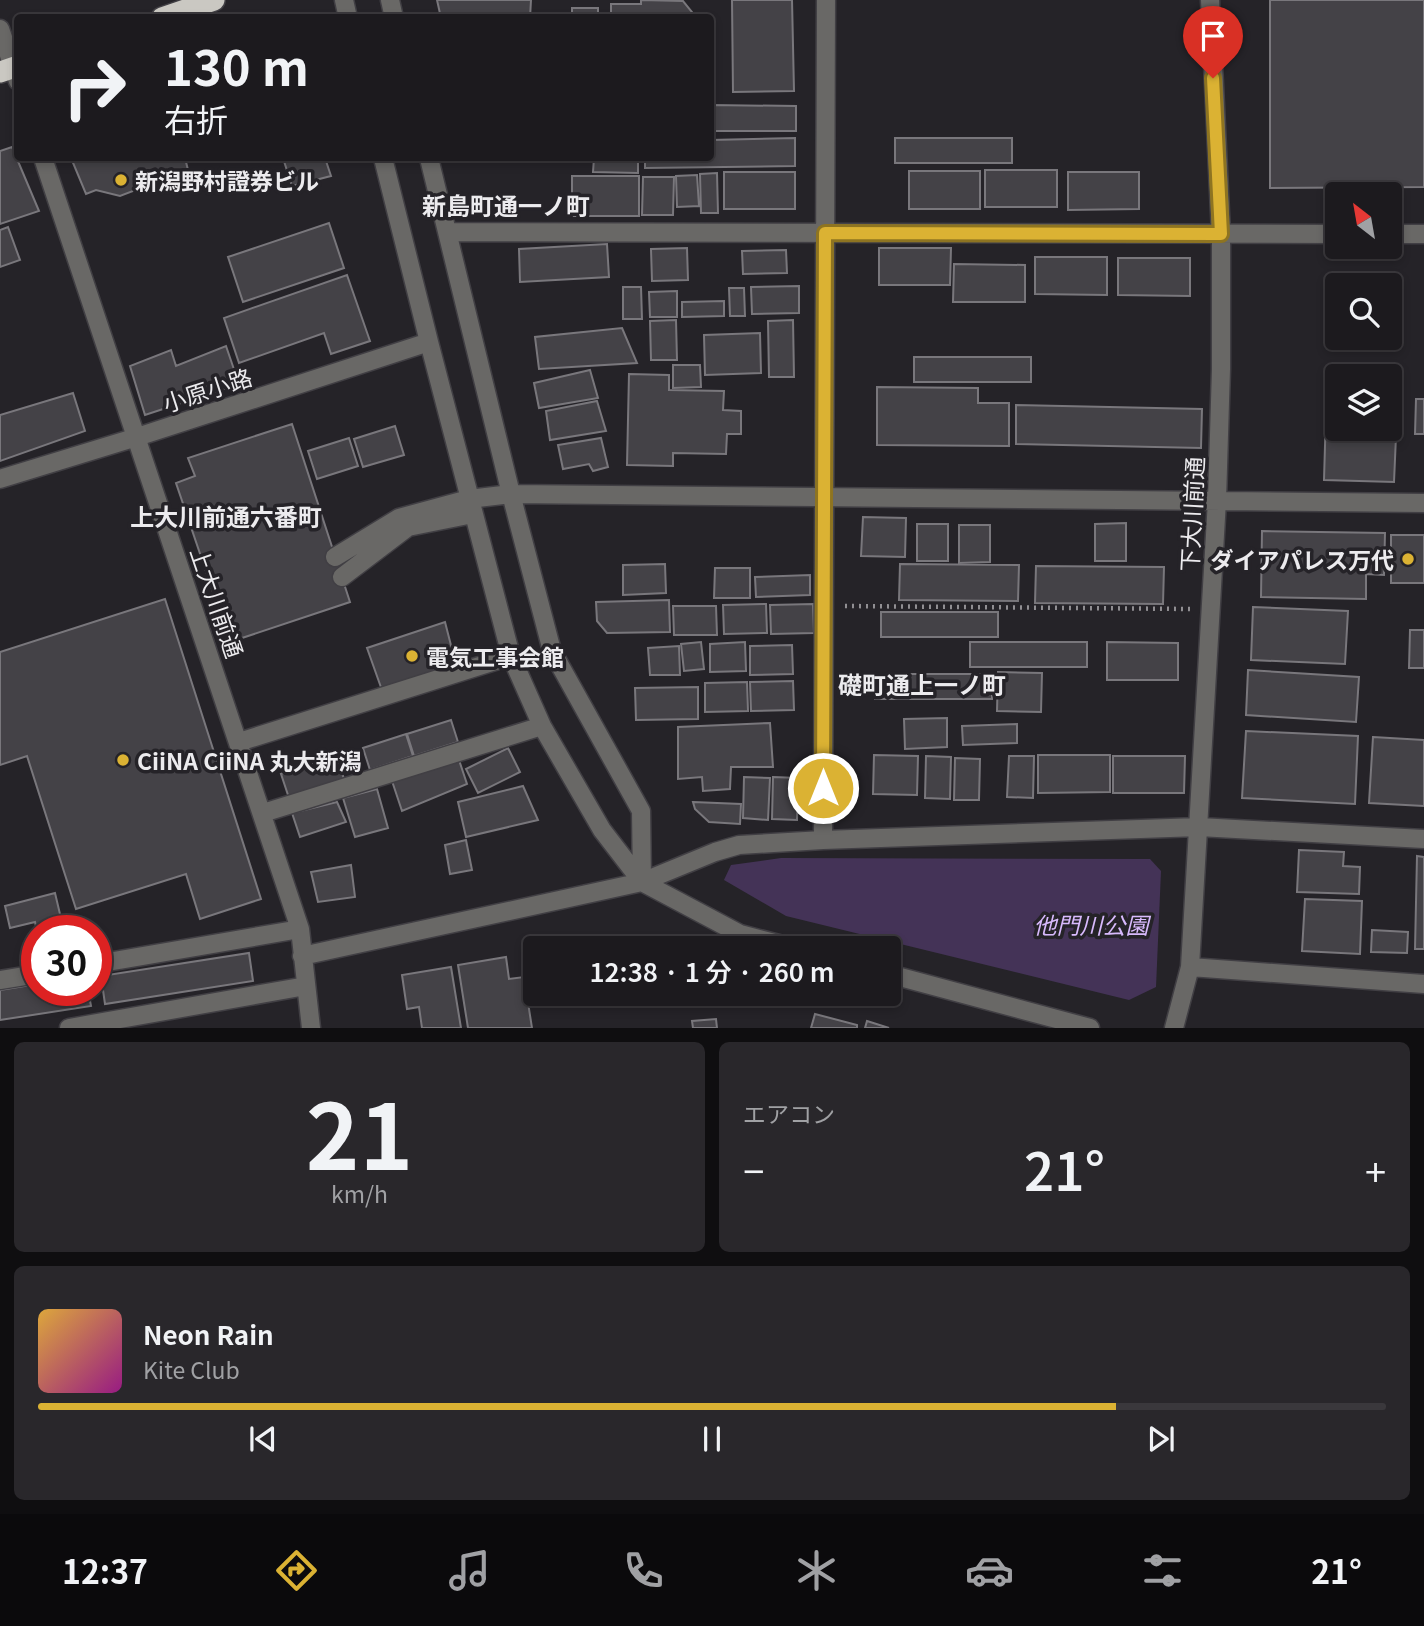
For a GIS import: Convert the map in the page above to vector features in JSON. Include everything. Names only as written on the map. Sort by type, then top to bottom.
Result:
[{"type":"highway","points":[[174,14],[214,0]]},
{"type":"street","points":[[823,840],[825,0]]},
{"type":"street","name":"下大川前通","points":[[1174,1027],[1190,967],[1217,500],[1221,234],[1210,0]]},
{"type":"street","points":[[0,29],[12,72]]},
{"type":"street","name":"上大川前通","points":[[44,161],[300,929],[311,1027]]},
{"type":"street","points":[[384,161],[471,507],[512,656],[542,726],[602,830],[642,882],[748,936]]},
{"type":"street","points":[[430,161],[552,651],[641,811],[642,882]]},
{"type":"street","points":[[447,232],[1325,234]]},
{"type":"street","points":[[1402,234],[1424,234]]},
{"type":"street","name":"小原小路","points":[[0,479],[429,342]]},
{"type":"street","points":[[342,577],[408,527],[511,494],[1424,503]]},
{"type":"street","points":[[335,557],[399,518],[471,507]]},
{"type":"street","points":[[239,742],[512,656]]},
{"type":"street","points":[[263,813],[542,726]]},
{"type":"street","points":[[302,956],[642,882],[739,845],[1199,827],[1424,839]]},
{"type":"street","points":[[112,961],[300,929]]},
{"type":"street","points":[[1190,967],[1424,984]]},
{"type":"street","points":[[0,980],[21,977]]},
{"type":"street","points":[[901,977],[1090,1027]]},
{"type":"street","points":[[69,1027],[306,986]]},
{"type":"path","points":[[823,606],[1211,609]]},
{"type":"green space","name":"他門川公園","points":[[781,858],[1150,859],[1161,871],[1156,987],[1129,1000],[901,944],[901,936],[868,936],[786,916],[724,880],[731,865]]},
{"type":"building","points":[[437,0],[531,0],[530,14],[440,14]]},
{"type":"building","points":[[641,0],[683,1],[692,14],[611,14],[611,4],[641,4]]},
{"type":"building","points":[[732,0],[792,0],[794,91],[733,92]]},
{"type":"building","points":[[1270,0],[1424,0],[1424,187],[1402,187],[1402,182],[1325,182],[1325,188],[1270,188]]},
{"type":"building","points":[[572,8],[598,8],[598,14],[572,14]]},
{"type":"building","points":[[714,105],[796,106],[796,131],[714,131]]},
{"type":"building","points":[[795,138],[795,166],[645,168],[645,161],[714,161],[714,140]]},
{"type":"building","points":[[895,138],[1012,138],[1012,163],[895,163]]},
{"type":"building","points":[[12,147],[14,161],[18,161],[39,211],[0,224],[0,151]]},
{"type":"building","name":"新潟野村證券ビル","points":[[72,161],[186,161],[188,170],[120,196],[96,190],[86,194]]},
{"type":"building","points":[[284,161],[326,161],[331,176],[292,186]]},
{"type":"building","points":[[594,161],[638,161],[638,173],[593,172]]},
{"type":"building","points":[[985,170],[1057,170],[1057,207],[985,207]]},
{"type":"building","points":[[909,171],[980,171],[980,209],[909,209]]},
{"type":"building","points":[[724,172],[795,172],[795,209],[724,209]]},
{"type":"building","points":[[1068,172],[1139,172],[1139,209],[1068,210]]},
{"type":"building","points":[[717,173],[718,213],[701,213],[700,174]]},
{"type":"building","points":[[697,175],[699,206],[677,207],[676,176]]},
{"type":"building","points":[[572,176],[639,176],[639,216],[572,216]]},
{"type":"building","points":[[643,177],[674,177],[673,215],[642,215]]},
{"type":"building","points":[[329,223],[344,268],[243,302],[228,257]]},
{"type":"building","points":[[8,227],[20,260],[0,267],[0,230]]},
{"type":"building","points":[[607,244],[609,277],[520,282],[519,249]]},
{"type":"building","points":[[687,248],[688,280],[652,281],[651,249]]},
{"type":"building","points":[[879,248],[951,248],[950,285],[879,285]]},
{"type":"building","points":[[786,250],[787,273],[743,274],[742,251]]},
{"type":"building","points":[[1035,257],[1107,257],[1107,295],[1035,294]]},
{"type":"building","points":[[1118,258],[1190,258],[1190,296],[1118,295]]},
{"type":"building","points":[[954,264],[1025,265],[1025,302],[953,302]]},
{"type":"building","points":[[347,275],[370,341],[331,354],[324,333],[239,363],[224,318]]},
{"type":"building","points":[[799,286],[799,313],[752,314],[751,287]]},
{"type":"building","points":[[623,287],[641,287],[642,319],[623,319]]},
{"type":"building","points":[[729,288],[744,288],[745,316],[730,316]]},
{"type":"building","points":[[677,291],[677,317],[650,317],[649,292]]},
{"type":"building","points":[[724,301],[724,316],[682,317],[682,302]]},
{"type":"building","points":[[676,320],[677,360],[651,360],[650,321]]},
{"type":"building","points":[[793,320],[794,377],[769,377],[768,321]]},
{"type":"building","points":[[622,328],[637,363],[539,369],[535,337]]},
{"type":"building","points":[[760,333],[761,373],[705,375],[704,335]]},
{"type":"building","points":[[226,346],[239,384],[145,415],[130,366],[171,350],[176,366]]},
{"type":"building","points":[[914,357],[1031,357],[1031,382],[914,382]]},
{"type":"building","points":[[673,365],[700,365],[701,387],[673,388]]},
{"type":"building","points":[[590,370],[598,398],[539,408],[534,383]]},
{"type":"building","points":[[629,374],[669,375],[669,390],[724,391],[723,410],[741,411],[741,434],[727,434],[726,454],[673,453],[673,466],[627,465]]},
{"type":"building","points":[[877,387],[978,388],[978,403],[1009,403],[1009,446],[877,445]]},
{"type":"building","points":[[73,393],[85,431],[0,461],[0,415]]},
{"type":"building","points":[[1416,399],[1424,399],[1424,434],[1415,434]]},
{"type":"building","points":[[597,401],[606,431],[550,440],[546,411]]},
{"type":"building","points":[[1016,405],[1202,409],[1201,448],[1016,444]]},
{"type":"building","points":[[292,424],[350,602],[230,642],[176,483],[195,476],[188,458]]},
{"type":"building","points":[[395,426],[404,455],[363,467],[354,439]]},
{"type":"building","points":[[349,438],[358,466],[317,479],[308,451]]},
{"type":"building","points":[[601,438],[608,467],[593,471],[589,464],[563,469],[558,445]]},
{"type":"building","points":[[1325,441],[1396,441],[1394,482],[1324,480]]},
{"type":"building","points":[[863,517],[906,518],[905,557],[861,556]]},
{"type":"building","points":[[1126,523],[1126,561],[1095,561],[1095,524]]},
{"type":"building","points":[[917,524],[948,524],[948,561],[917,561]]},
{"type":"building","points":[[959,525],[990,525],[990,562],[959,563]]},
{"type":"building","points":[[1262,531],[1385,533],[1384,575],[1366,574],[1366,599],[1261,597]]},
{"type":"building","name":"ダイアパレス万代","points":[[1391,535],[1424,535],[1424,583],[1391,583]]},
{"type":"building","points":[[665,564],[666,593],[623,595],[623,565]]},
{"type":"building","points":[[900,564],[1019,565],[1018,601],[899,600]]},
{"type":"building","points":[[1036,566],[1164,567],[1163,604],[1035,603]]},
{"type":"building","points":[[715,568],[750,568],[750,598],[714,598]]},
{"type":"building","points":[[810,575],[810,595],[756,597],[755,577]]},
{"type":"building","name":"CiiNA CiiNA 丸大新潟","points":[[165,599],[261,899],[200,919],[186,874],[76,909],[27,756],[0,765],[0,652]]},
{"type":"building","points":[[669,600],[670,632],[607,633],[597,621],[596,602]]},
{"type":"building","points":[[766,604],[767,633],[724,634],[723,605]]},
{"type":"building","points":[[813,604],[814,633],[771,634],[770,605]]},
{"type":"building","points":[[673,606],[716,606],[717,635],[674,635]]},
{"type":"building","points":[[1253,607],[1348,611],[1345,664],[1251,660]]},
{"type":"building","points":[[881,612],[998,612],[998,637],[881,637]]},
{"type":"building","name":"電気工事会館","points":[[445,622],[456,665],[383,693],[367,648]]},
{"type":"building","points":[[1410,630],[1424,630],[1424,668],[1409,668]]},
{"type":"building","points":[[701,642],[704,669],[684,671],[681,644]]},
{"type":"building","points":[[745,642],[746,671],[710,672],[710,644]]},
{"type":"building","points":[[970,642],[1087,642],[1087,667],[970,667]]},
{"type":"building","points":[[1107,642],[1178,643],[1178,680],[1107,680]]},
{"type":"building","points":[[792,645],[793,674],[750,675],[750,646]]},
{"type":"building","points":[[679,646],[680,675],[650,675],[648,648]]},
{"type":"building","points":[[1248,670],[1359,677],[1356,722],[1246,715]]},
{"type":"building","points":[[998,672],[1042,673],[1041,712],[997,711]]},
{"type":"building","points":[[875,674],[992,674],[992,699],[875,699]]},
{"type":"building","points":[[793,681],[794,710],[751,711],[750,682]]},
{"type":"building","points":[[747,682],[748,711],[705,712],[705,683]]},
{"type":"building","points":[[698,687],[698,719],[636,720],[635,688]]},
{"type":"building","points":[[947,718],[947,747],[905,749],[904,719]]},
{"type":"building","points":[[451,720],[458,742],[414,756],[407,734]]},
{"type":"building","points":[[770,723],[773,767],[731,767],[730,789],[703,791],[702,777],[678,779],[678,727]]},
{"type":"building","points":[[1017,724],[1017,743],[963,745],[962,726]]},
{"type":"building","points":[[1246,731],[1358,736],[1355,804],[1242,798]]},
{"type":"building","points":[[406,734],[413,756],[370,770],[363,748]]},
{"type":"building","points":[[1373,737],[1424,740],[1424,806],[1369,803]]},
{"type":"building","points":[[508,748],[520,772],[478,793],[466,769]]},
{"type":"building","points":[[874,755],[918,756],[917,795],[873,794]]},
{"type":"building","points":[[1038,755],[1110,755],[1110,792],[1038,793]]},
{"type":"building","points":[[336,756],[344,779],[289,798],[281,774]]},
{"type":"building","points":[[926,756],[951,757],[950,799],[925,798]]},
{"type":"building","points":[[1009,756],[1034,756],[1033,798],[1007,797]]},
{"type":"building","points":[[1113,756],[1185,756],[1184,793],[1113,793]]},
{"type":"building","points":[[955,758],[980,759],[979,800],[954,800]]},
{"type":"building","points":[[459,760],[467,784],[402,811],[392,781]]},
{"type":"building","points":[[744,777],[770,778],[768,820],[743,818]]},
{"type":"building","points":[[773,777],[798,778],[797,820],[772,819]]},
{"type":"building","points":[[523,786],[538,820],[466,837],[458,802]]},
{"type":"building","points":[[377,789],[388,828],[355,837],[343,798]]},
{"type":"building","points":[[337,802],[346,822],[300,837],[292,813]]},
{"type":"building","points":[[693,802],[741,804],[740,824],[709,822],[695,809]]},
{"type":"building","points":[[466,840],[472,870],[450,874],[445,845]]},
{"type":"building","points":[[1299,850],[1344,852],[1343,866],[1360,867],[1359,894],[1297,892]]},
{"type":"building","points":[[1417,856],[1424,857],[1424,949],[1415,949]]},
{"type":"building","points":[[351,865],[355,897],[318,902],[311,872]]},
{"type":"building","points":[[55,893],[60,915],[21,915],[21,925],[10,928],[5,906]]},
{"type":"building","points":[[1305,899],[1362,901],[1360,954],[1302,951]]},
{"type":"building","points":[[1372,930],[1408,932],[1407,953],[1371,952]]},
{"type":"building","points":[[249,953],[253,981],[112,1003],[112,974]]},
{"type":"building","points":[[506,957],[509,979],[523,977],[523,1006],[529,1006],[532,1028],[468,1028],[458,965]]},
{"type":"building","points":[[451,967],[461,1028],[422,1028],[419,1007],[407,1009],[402,975]]},
{"type":"building","points":[[21,987],[21,1006],[91,1006],[0,1020],[0,990]]},
{"type":"building","points":[[815,1014],[857,1025],[857,1028],[811,1028]]},
{"type":"building","points":[[716,1019],[717,1028],[693,1028],[692,1021]]},
{"type":"building","points":[[867,1021],[889,1028],[865,1028]]},
{"type":"place","name":"新潟野村證券ビル","points":[[121,180]]},
{"type":"place","name":"ダイアパレス万代","points":[[1408,559]]},
{"type":"place","name":"電気工事会館","points":[[412,656]]},
{"type":"place","name":"CiiNA CiiNA 丸大新潟","points":[[123,760]]},
{"type":"district","name":"新島町通一ノ町","points":[[506,204]]},
{"type":"district","name":"上大川前通六番町","points":[[226,515]]},
{"type":"district","name":"礎町通上一ノ町","points":[[922,683]]},
{"type":"route","points":[[823,788],[825,233],[1221,234],[1213,78]]}]
